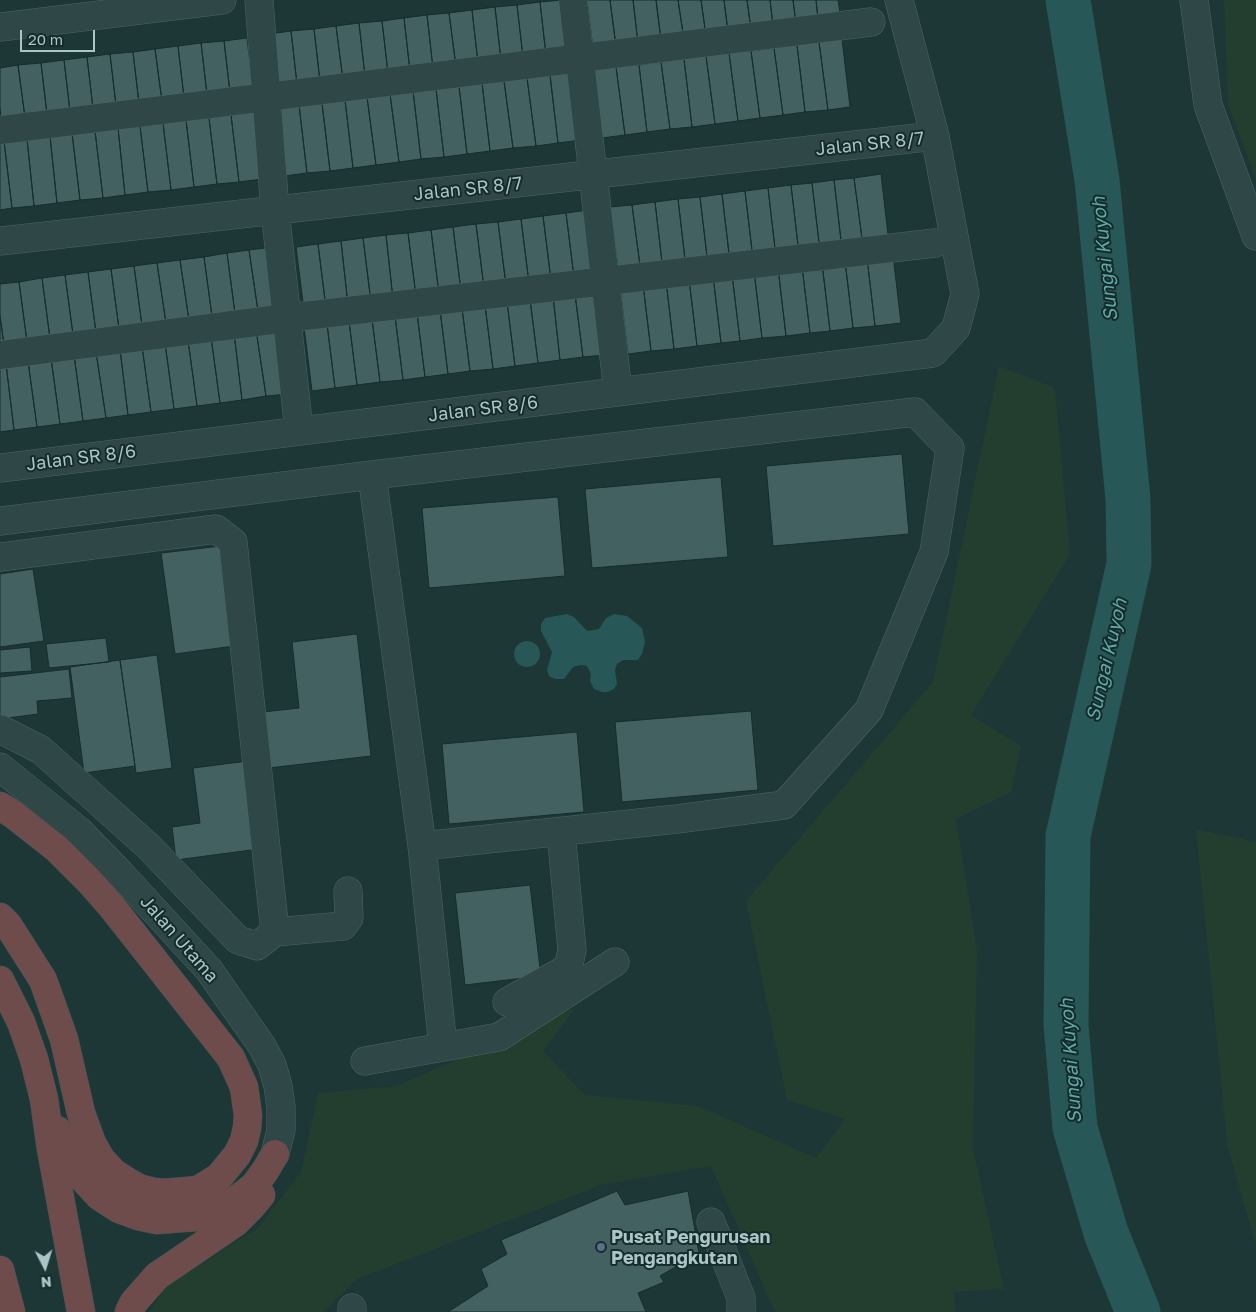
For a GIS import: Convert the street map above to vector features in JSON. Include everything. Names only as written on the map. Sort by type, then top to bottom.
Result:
[{"type":"highway","points":[[0,806],[14,814],[56,848],[90,882],[124,922],[231,1058],[244,1087],[248,1122],[244,1141],[237,1154],[219,1176],[198,1190],[166,1193],[154,1192],[141,1189],[128,1182],[114,1173],[102,1159],[92,1143],[82,1113],[64,1039],[43,980],[22,945],[0,917]]},
{"type":"highway","points":[[0,980],[21,1022],[34,1059],[44,1099],[51,1149],[81,1312]]},
{"type":"highway","points":[[44,1099],[66,1151],[78,1172],[99,1196],[119,1208],[138,1216],[157,1220],[174,1220],[196,1217],[215,1211],[236,1200],[254,1186],[275,1154]]},
{"type":"highway","points":[[129,1312],[134,1302],[157,1276],[235,1222],[251,1207],[266,1186],[274,1170],[275,1154]]},
{"type":"highway","points":[[0,1270],[11,1312]]},
{"type":"street","points":[[0,27],[134,5],[222,0]]},
{"type":"street","points":[[259,0],[275,210],[299,431]]},
{"type":"street","points":[[573,0],[618,392]]},
{"type":"street","points":[[898,0],[935,136]]},
{"type":"street","points":[[1194,0],[1208,106],[1256,236]]},
{"type":"street","points":[[0,130],[871,22]]},
{"type":"street","name":"Jalan SR 8/7","points":[[0,241],[935,136]]},
{"type":"street","name":"Jalan SR 8/6","points":[[0,468],[933,353],[956,328],[965,294],[935,136]]},
{"type":"street","points":[[0,354],[287,318],[935,243]]},
{"type":"street","points":[[0,521],[372,475],[915,412],[950,448],[934,552],[869,710],[784,805],[677,819],[422,846]]},
{"type":"street","points":[[372,475],[422,846],[443,1047]]},
{"type":"street","points":[[0,557],[216,529],[233,542],[275,932]]},
{"type":"street","points":[[0,729],[41,750],[149,847],[238,940],[257,946],[275,932],[343,926],[349,918],[348,891]]},
{"type":"street","name":"Jalan Utama","points":[[0,767],[78,830],[120,873],[214,978],[257,1039],[272,1065],[281,1107],[281,1130],[275,1154]]},
{"type":"street","points":[[507,1002],[568,968],[572,950],[561,832]]},
{"type":"street","points":[[365,1060],[498,1037],[615,962]]},
{"type":"street","points":[[711,1222],[741,1298],[741,1312]]},
{"type":"green space","points":[[1224,0],[1256,0],[1256,180],[1228,104]]},
{"type":"green space","points":[[999,366],[1055,388],[1070,554],[971,715],[1021,746],[1011,792],[956,819],[977,950],[973,1148],[1004,1289],[954,1292],[956,1312],[775,1312],[711,1166],[601,1185],[357,1279],[323,1312],[150,1312],[165,1287],[258,1228],[301,1172],[318,1093],[396,1086],[575,1008],[543,1051],[585,1095],[698,1106],[816,1158],[845,1119],[787,1100],[746,901],[933,682]]},
{"type":"green space","points":[[1196,829],[1256,842],[1256,1245],[1227,1144]]},
{"type":"water","points":[[567,614],[574,617],[587,631],[599,629],[606,618],[614,614],[627,616],[642,628],[645,642],[642,654],[638,660],[623,660],[617,664],[615,670],[617,684],[614,689],[602,692],[594,689],[587,666],[573,667],[564,679],[555,679],[549,676],[547,670],[552,652],[541,631],[541,624],[545,618]]},
{"type":"water","points":[[527,641],[536,645],[540,654],[536,663],[527,667],[518,663],[514,654],[518,645]]},
{"type":"building","points":[[562,0],[570,61],[547,64],[540,2]]},
{"type":"building","points":[[587,0],[610,0],[617,54],[594,57]]},
{"type":"building","points":[[610,0],[633,0],[639,52],[617,54]]},
{"type":"building","points":[[633,0],[656,0],[662,48],[639,52]]},
{"type":"building","points":[[656,0],[678,0],[685,46],[662,48]]},
{"type":"building","points":[[678,0],[701,0],[707,43],[685,46]]},
{"type":"building","points":[[701,0],[724,0],[729,40],[707,43]]},
{"type":"building","points":[[724,0],[747,0],[752,37],[729,40]]},
{"type":"building","points":[[747,0],[770,0],[774,34],[752,37]]},
{"type":"building","points":[[770,0],[793,0],[797,31],[774,34]]},
{"type":"building","points":[[793,0],[816,0],[819,28],[797,31]]},
{"type":"building","points":[[816,0],[838,0],[842,25],[819,28]]},
{"type":"building","points":[[540,2],[547,64],[524,66],[517,5]]},
{"type":"building","points":[[517,5],[524,66],[502,69],[495,7]]},
{"type":"building","points":[[495,7],[502,69],[479,72],[472,10]]},
{"type":"building","points":[[472,10],[479,72],[457,74],[449,13]]},
{"type":"building","points":[[449,13],[457,74],[434,77],[427,15]]},
{"type":"building","points":[[427,15],[434,77],[411,80],[404,18]]},
{"type":"building","points":[[404,18],[411,80],[389,82],[382,21]]},
{"type":"building","points":[[382,21],[389,82],[366,85],[359,23]]},
{"type":"building","points":[[359,23],[366,85],[344,88],[336,26]]},
{"type":"building","points":[[336,26],[344,88],[321,90],[314,29]]},
{"type":"building","points":[[314,29],[321,90],[298,93],[291,31]]},
{"type":"building","points":[[291,31],[298,93],[276,96],[269,34]]},
{"type":"building","points":[[247,38],[254,98],[231,101],[224,41]]},
{"type":"building","points":[[842,39],[850,107],[828,110],[819,42]]},
{"type":"building","points":[[224,41],[231,101],[208,103],[201,43]]},
{"type":"building","points":[[819,42],[828,110],[805,112],[797,45]]},
{"type":"building","points":[[201,43],[208,103],[185,106],[178,46]]},
{"type":"building","points":[[797,45],[805,112],[783,115],[774,48]]},
{"type":"building","points":[[178,46],[185,106],[163,109],[155,49]]},
{"type":"building","points":[[774,48],[783,115],[760,118],[751,51]]},
{"type":"building","points":[[155,49],[163,109],[140,112],[133,52]]},
{"type":"building","points":[[751,51],[760,118],[738,121],[729,53]]},
{"type":"building","points":[[133,52],[140,112],[117,114],[110,54]]},
{"type":"building","points":[[729,53],[738,121],[715,124],[706,56]]},
{"type":"building","points":[[110,54],[117,114],[94,117],[87,57]]},
{"type":"building","points":[[706,56],[715,124],[692,127],[684,59]]},
{"type":"building","points":[[87,57],[94,117],[71,120],[64,60]]},
{"type":"building","points":[[684,59],[692,127],[670,129],[661,62]]},
{"type":"building","points":[[64,60],[71,120],[48,123],[41,63]]},
{"type":"building","points":[[661,62],[670,129],[647,132],[639,65]]},
{"type":"building","points":[[41,63],[48,123],[26,125],[18,65]]},
{"type":"building","points":[[18,65],[26,125],[2,128],[0,68]]},
{"type":"building","points":[[639,65],[647,132],[625,135],[616,67]]},
{"type":"building","points":[[616,67],[625,135],[602,138],[593,70]]},
{"type":"building","points":[[573,72],[581,140],[558,143],[550,75]]},
{"type":"building","points":[[550,75],[558,143],[536,146],[527,78]]},
{"type":"building","points":[[527,78],[536,146],[513,148],[504,81]]},
{"type":"building","points":[[504,81],[513,148],[490,151],[482,83]]},
{"type":"building","points":[[482,83],[490,151],[467,154],[459,86]]},
{"type":"building","points":[[459,86],[467,154],[444,157],[436,89]]},
{"type":"building","points":[[436,89],[444,157],[421,159],[413,91]]},
{"type":"building","points":[[413,91],[421,159],[399,162],[390,94]]},
{"type":"building","points":[[390,94],[399,162],[376,165],[367,97]]},
{"type":"building","points":[[367,97],[376,165],[353,168],[345,100]]},
{"type":"building","points":[[345,100],[353,168],[330,171],[322,103]]},
{"type":"building","points":[[322,103],[330,171],[307,173],[299,105]]},
{"type":"building","points":[[299,105],[307,173],[284,176],[276,108]]},
{"type":"building","points":[[254,112],[262,179],[239,182],[231,115]]},
{"type":"building","points":[[231,115],[239,182],[217,184],[209,118]]},
{"type":"building","points":[[209,118],[217,184],[194,187],[186,120]]},
{"type":"building","points":[[186,120],[194,187],[171,190],[163,123]]},
{"type":"building","points":[[163,123],[171,190],[148,192],[140,126]]},
{"type":"building","points":[[140,126],[148,192],[125,195],[118,128]]},
{"type":"building","points":[[118,128],[125,195],[103,198],[95,131]]},
{"type":"building","points":[[95,131],[103,198],[80,200],[72,133]]},
{"type":"building","points":[[72,133],[80,200],[57,203],[50,136]]},
{"type":"building","points":[[50,136],[57,203],[34,206],[27,139]]},
{"type":"building","points":[[27,139],[34,206],[12,208],[4,141]]},
{"type":"building","points":[[4,141],[12,208],[0,210],[0,142]]},
{"type":"building","points":[[881,174],[889,243],[863,246],[854,178]]},
{"type":"building","points":[[854,178],[863,246],[842,249],[834,180]]},
{"type":"building","points":[[834,180],[842,249],[820,251],[812,183]]},
{"type":"building","points":[[812,183],[820,251],[799,254],[791,185]]},
{"type":"building","points":[[791,185],[799,254],[776,257],[768,188]]},
{"type":"building","points":[[768,188],[776,257],[753,259],[745,191]]},
{"type":"building","points":[[745,191],[753,259],[730,262],[722,194]]},
{"type":"building","points":[[722,194],[730,262],[708,265],[700,197]]},
{"type":"building","points":[[700,197],[708,265],[686,268],[678,199]]},
{"type":"building","points":[[678,199],[686,268],[663,271],[655,202]]},
{"type":"building","points":[[655,202],[663,271],[641,273],[632,205]]},
{"type":"building","points":[[632,205],[641,273],[619,276],[610,207]]},
{"type":"building","points":[[589,210],[596,274],[574,277],[566,213]]},
{"type":"building","points":[[566,213],[574,277],[551,280],[543,216]]},
{"type":"building","points":[[543,216],[551,280],[529,283],[521,219]]},
{"type":"building","points":[[521,219],[529,283],[506,285],[498,222]]},
{"type":"building","points":[[498,222],[506,285],[484,288],[476,224]]},
{"type":"building","points":[[476,224],[484,288],[461,291],[453,227]]},
{"type":"building","points":[[453,227],[461,291],[439,294],[431,230]]},
{"type":"building","points":[[431,230],[439,294],[416,296],[408,233]]},
{"type":"building","points":[[408,233],[416,296],[393,299],[386,235]]},
{"type":"building","points":[[386,235],[393,299],[371,302],[363,238]]},
{"type":"building","points":[[363,238],[371,302],[348,305],[341,241]]},
{"type":"building","points":[[341,241],[348,305],[326,308],[318,244]]},
{"type":"building","points":[[318,244],[326,308],[304,310],[296,247]]},
{"type":"building","points":[[273,247],[282,314],[259,318],[249,250]]},
{"type":"building","points":[[249,250],[259,318],[236,321],[227,253]]},
{"type":"building","points":[[227,253],[236,321],[213,324],[204,257]]},
{"type":"building","points":[[893,255],[901,323],[875,326],[867,258]]},
{"type":"building","points":[[204,257],[213,324],[190,327],[180,260]]},
{"type":"building","points":[[867,258],[875,326],[853,328],[845,261]]},
{"type":"building","points":[[180,260],[190,327],[167,330],[157,263]]},
{"type":"building","points":[[845,261],[853,328],[830,331],[822,263]]},
{"type":"building","points":[[157,263],[167,330],[143,333],[134,266]]},
{"type":"building","points":[[822,263],[830,331],[810,333],[802,266]]},
{"type":"building","points":[[134,266],[143,333],[120,336],[111,269]]},
{"type":"building","points":[[802,266],[810,333],[786,336],[778,268]]},
{"type":"building","points":[[778,268],[786,336],[762,338],[754,271]]},
{"type":"building","points":[[111,269],[120,336],[97,340],[88,272]]},
{"type":"building","points":[[754,271],[762,338],[740,341],[732,274]]},
{"type":"building","points":[[88,272],[97,340],[74,342],[65,275]]},
{"type":"building","points":[[732,274],[740,341],[721,343],[713,276]]},
{"type":"building","points":[[65,275],[74,342],[51,346],[42,278]]},
{"type":"building","points":[[713,276],[721,343],[697,346],[689,279]]},
{"type":"building","points":[[42,278],[51,346],[28,349],[19,282]]},
{"type":"building","points":[[689,279],[697,346],[674,349],[666,281]]},
{"type":"building","points":[[666,281],[674,349],[651,351],[643,284]]},
{"type":"building","points":[[19,282],[28,349],[5,352],[0,316],[0,284]]},
{"type":"building","points":[[643,284],[651,351],[628,354],[620,287]]},
{"type":"building","points":[[598,291],[605,355],[583,357],[575,294]]},
{"type":"building","points":[[575,294],[583,357],[560,360],[553,296]]},
{"type":"building","points":[[553,296],[560,360],[538,363],[530,299]]},
{"type":"building","points":[[530,299],[538,363],[515,366],[507,302]]},
{"type":"building","points":[[507,302],[515,366],[493,369],[485,305]]},
{"type":"building","points":[[485,305],[493,369],[470,371],[462,308]]},
{"type":"building","points":[[462,308],[470,371],[448,374],[440,310]]},
{"type":"building","points":[[440,310],[448,374],[425,377],[417,313]]},
{"type":"building","points":[[417,313],[425,377],[403,380],[395,316]]},
{"type":"building","points":[[0,316],[5,352],[0,353]]},
{"type":"building","points":[[395,316],[403,380],[380,382],[372,319]]},
{"type":"building","points":[[372,319],[380,382],[357,385],[349,321]]},
{"type":"building","points":[[349,321],[357,385],[335,388],[327,324]]},
{"type":"building","points":[[327,324],[335,388],[312,391],[304,327]]},
{"type":"building","points":[[279,327],[288,394],[266,396],[256,330]]},
{"type":"building","points":[[256,330],[266,396],[242,400],[234,333]]},
{"type":"building","points":[[234,333],[242,400],[220,403],[211,337]]},
{"type":"building","points":[[211,337],[220,403],[197,406],[188,340]]},
{"type":"building","points":[[188,340],[197,406],[174,409],[165,343]]},
{"type":"building","points":[[165,343],[174,409],[151,412],[142,346]]},
{"type":"building","points":[[142,346],[151,412],[128,415],[120,349]]},
{"type":"building","points":[[120,349],[128,415],[106,418],[96,352]]},
{"type":"building","points":[[96,352],[106,418],[83,421],[74,355]]},
{"type":"building","points":[[74,355],[83,421],[60,424],[51,358]]},
{"type":"building","points":[[51,358],[60,424],[37,427],[28,361]]},
{"type":"building","points":[[28,361],[37,427],[14,430],[6,364]]},
{"type":"building","points":[[6,364],[14,430],[0,432],[0,365]]},
{"type":"building","points":[[902,454],[909,534],[773,546],[766,466]]},
{"type":"building","points":[[721,477],[728,557],[592,568],[585,489]]},
{"type":"building","points":[[558,497],[565,576],[429,588],[422,508]]},
{"type":"building","points":[[221,546],[234,646],[175,654],[161,553]]},
{"type":"building","points":[[33,569],[44,641],[0,647],[0,574]]},
{"type":"building","points":[[357,634],[371,756],[269,768],[263,712],[299,708],[292,642]]},
{"type":"building","points":[[106,638],[109,662],[49,668],[46,644]]},
{"type":"building","points":[[30,647],[32,671],[0,673],[0,650]]},
{"type":"building","points":[[157,655],[172,768],[136,773],[120,660]]},
{"type":"building","points":[[120,660],[135,766],[84,773],[70,667]]},
{"type":"building","points":[[69,669],[72,698],[37,701],[38,714],[0,719],[0,677]]},
{"type":"building","points":[[751,711],[758,790],[622,802],[615,722]]},
{"type":"building","points":[[577,732],[584,812],[449,824],[442,744]]},
{"type":"building","points":[[248,761],[259,849],[176,860],[172,827],[200,823],[193,768]]},
{"type":"building","points":[[530,885],[541,976],[465,985],[455,893]]},
{"type":"building","name":"Pusat Pengurusan Pengangkutan","points":[[617,1191],[625,1205],[688,1191],[699,1253],[660,1276],[664,1282],[638,1293],[646,1312],[448,1312],[488,1286],[481,1269],[507,1254],[501,1240]]},
{"type":"waterway","name":"Sungai Kuyoh","points":[[1068,0],[1097,180],[1128,499],[1129,564],[1068,836],[1066,1025],[1075,1128],[1106,1233],[1138,1312]]},
{"type":"place","name":"Pusat Pengurusan Pengangkutan","points":[[601,1247]]}]
